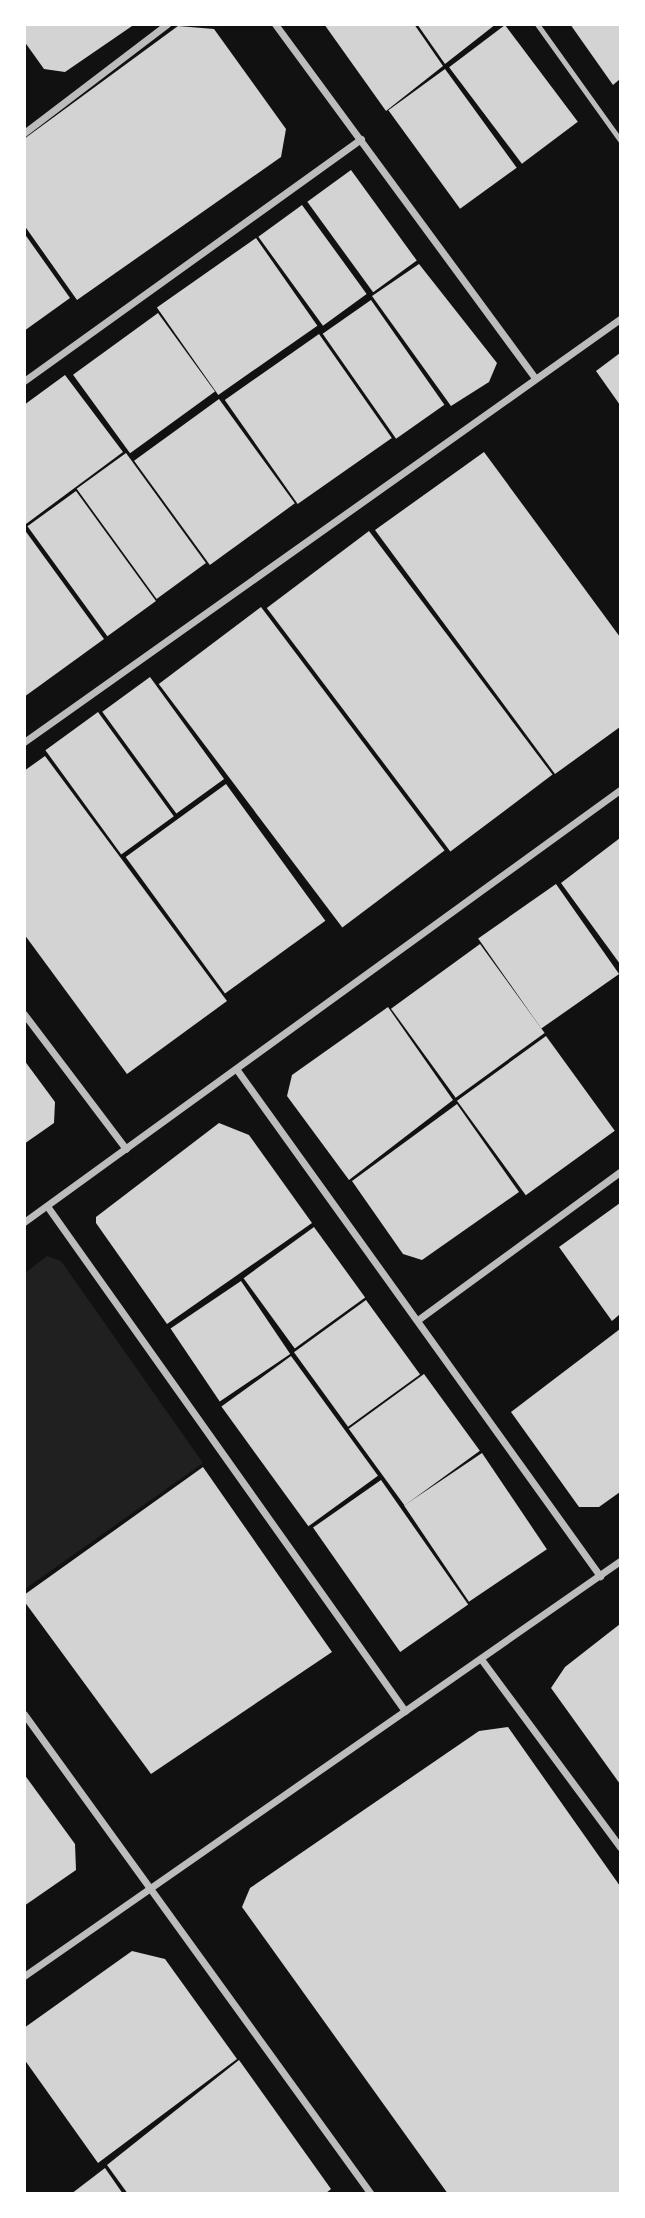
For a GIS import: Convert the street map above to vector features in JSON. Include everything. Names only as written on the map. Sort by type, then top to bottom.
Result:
[{"type":"street","points":[[24,133],[167,24]]},
{"type":"street","points":[[275,24],[534,377]]},
{"type":"street","points":[[24,381],[361,139]]},
{"type":"street","points":[[24,742],[534,377],[621,319]]},
{"type":"street","points":[[24,1222],[621,790]]},
{"type":"street","points":[[24,1014],[126,1149]]},
{"type":"street","points":[[237,1070],[419,1319],[600,1576]]},
{"type":"street","points":[[419,1319],[621,1172]]},
{"type":"street","points":[[47,1206],[404,1711]]},
{"type":"street","points":[[24,1976],[621,1561]]},
{"type":"street","points":[[481,1660],[621,1847]]},
{"type":"street","points":[[24,1714],[371,2193]]},
{"type":"lane","points":[[537,24],[621,139]]},
{"type":"shaded area","points":[[47,1256],[61,1261],[203,1463],[25,1589],[25,1273]]},
{"type":"building","points":[[24,24],[135,24],[65,72],[44,69],[24,41]]},
{"type":"building","points":[[324,24],[414,24],[443,66],[386,111]]},
{"type":"building","points":[[417,24],[496,24],[445,64]]},
{"type":"building","points":[[570,24],[620,24],[620,79],[613,85]]},
{"type":"building","points":[[505,25],[578,122],[522,164],[449,67]]},
{"type":"building","points":[[178,26],[214,29],[286,129],[281,157],[77,300],[24,225],[24,139]]},
{"type":"building","points":[[445,69],[517,168],[460,209],[388,110]]},
{"type":"building","points":[[351,170],[417,261],[373,292],[307,202]]},
{"type":"building","points":[[302,205],[367,294],[323,326],[258,237]]},
{"type":"building","points":[[24,233],[70,298],[24,331]]},
{"type":"building","points":[[256,238],[317,326],[218,395],[157,307]]},
{"type":"building","points":[[419,264],[497,363],[489,382],[451,406],[372,296]]},
{"type":"building","points":[[371,300],[444,405],[396,439],[323,334]]},
{"type":"building","points":[[158,313],[215,391],[130,453],[73,375]]},
{"type":"building","points":[[319,334],[392,438],[298,504],[225,400]]},
{"type":"building","points":[[620,353],[620,405],[596,371]]},
{"type":"building","points":[[65,375],[123,452],[26,524],[24,405]]},
{"type":"building","points":[[219,399],[295,503],[210,565],[134,461]]},
{"type":"building","points":[[484,452],[620,637],[620,727],[555,774],[375,530]]},
{"type":"building","points":[[126,453],[206,563],[157,599],[77,489]]},
{"type":"building","points":[[76,491],[156,601],[107,636],[27,526]]},
{"type":"building","points":[[24,529],[104,639],[24,697]]},
{"type":"building","points":[[369,531],[553,775],[450,852],[267,608]]},
{"type":"building","points":[[261,607],[445,851],[342,928],[159,684]]},
{"type":"building","points":[[150,677],[224,779],[176,814],[102,712]]},
{"type":"building","points":[[98,712],[174,816],[121,855],[45,750]]},
{"type":"building","points":[[45,756],[227,1001],[127,1074],[24,934],[24,771]]},
{"type":"building","points":[[226,784],[325,921],[225,994],[126,857]]},
{"type":"building","points":[[620,838],[620,964],[561,883]]},
{"type":"building","points":[[556,884],[619,974],[541,1029],[478,938]]},
{"type":"building","points":[[480,944],[545,1033],[456,1098],[391,1009]]},
{"type":"building","points":[[388,1007],[453,1100],[349,1180],[287,1096],[292,1075]]},
{"type":"building","points":[[546,1036],[615,1131],[526,1195],[457,1101]]},
{"type":"building","points":[[24,1060],[55,1102],[54,1123],[24,1144]]},
{"type":"building","points":[[457,1104],[519,1192],[422,1260],[403,1254],[352,1181]]},
{"type":"building","points":[[219,1123],[249,1135],[312,1223],[167,1324],[96,1223],[96,1217]]},
{"type":"building","points":[[620,1203],[620,1314],[612,1321],[559,1247]]},
{"type":"building","points":[[314,1227],[365,1297],[295,1349],[244,1278]]},
{"type":"building","points":[[241,1281],[290,1354],[220,1401],[171,1329]]},
{"type":"building","points":[[366,1300],[420,1374],[348,1427],[294,1352]]},
{"type":"building","points":[[620,1329],[620,1492],[599,1507],[579,1507],[511,1412]]},
{"type":"building","points":[[291,1356],[378,1476],[308,1526],[221,1407]]},
{"type":"building","points":[[424,1374],[480,1451],[405,1506],[349,1429]]},
{"type":"building","points":[[482,1453],[547,1549],[469,1602],[404,1506]]},
{"type":"building","points":[[203,1467],[332,1652],[151,1774],[24,1601],[24,1595]]},
{"type":"building","points":[[381,1480],[468,1605],[400,1652],[313,1528]]},
{"type":"building","points":[[620,1624],[620,1784],[551,1688],[565,1667]]},
{"type":"building","points":[[508,1727],[620,1886],[620,2194],[448,2194],[242,1907],[250,1888],[479,1731]]},
{"type":"building","points":[[24,1774],[75,1844],[76,1870],[24,1906]]},
{"type":"building","points":[[132,1951],[165,1959],[237,2059],[98,2163],[24,2059],[24,2028]]},
{"type":"building","points":[[239,2060],[331,2189],[325,2194],[128,2194],[107,2165]]},
{"type":"building","points":[[105,2168],[123,2194],[71,2194]]}]
